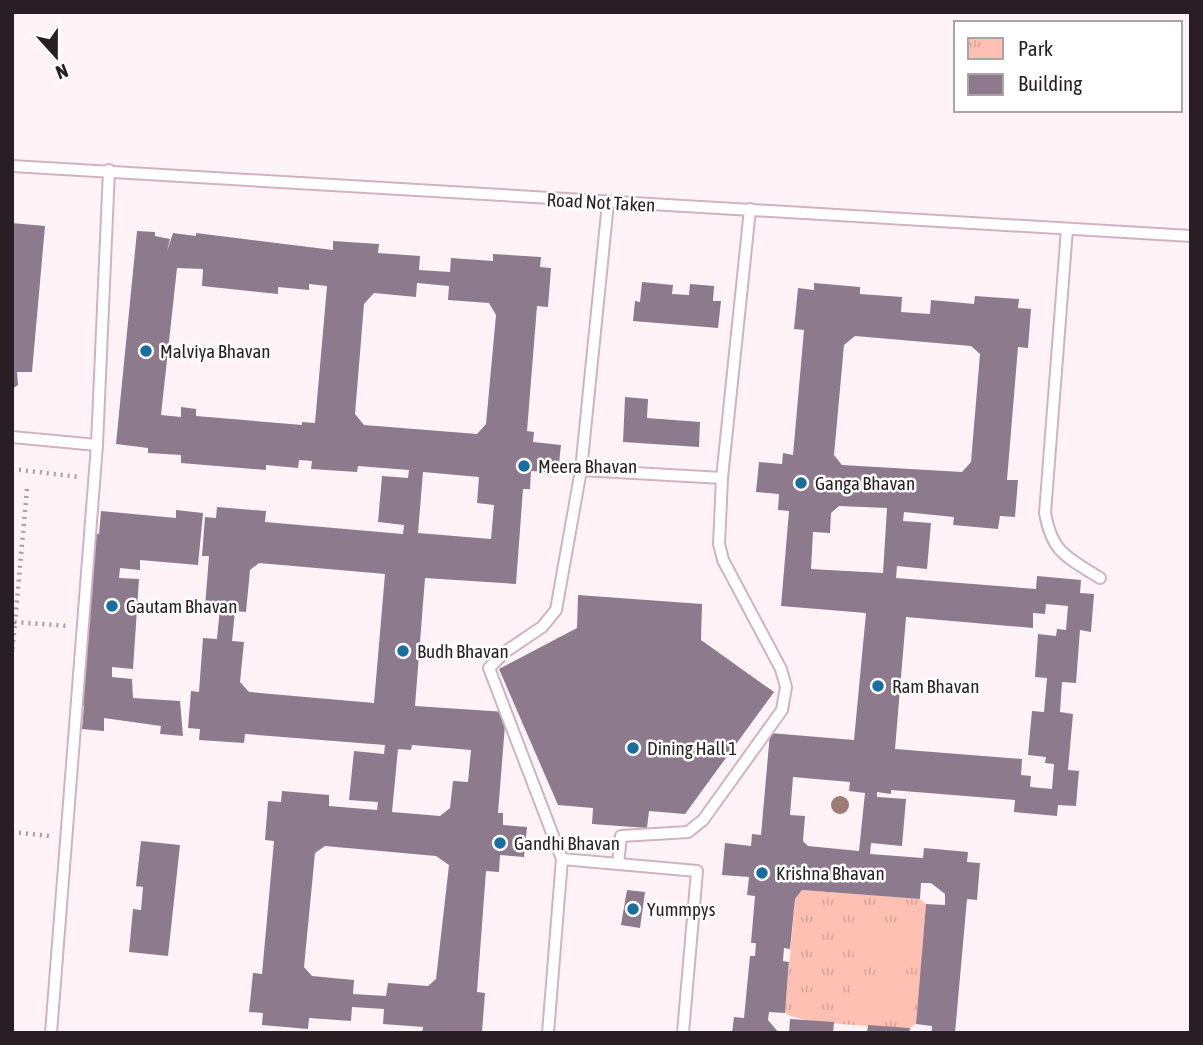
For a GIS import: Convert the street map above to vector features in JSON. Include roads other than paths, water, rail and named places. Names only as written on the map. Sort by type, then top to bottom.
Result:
[{"type":"lane","name":"Road Not Taken","points":[[12,166],[1191,236]]},
{"type":"lane","points":[[51,1033],[97,445],[109,170]]},
{"type":"lane","points":[[548,1033],[562,859],[489,668],[505,652],[542,627],[556,610],[580,470],[608,203]]},
{"type":"lane","points":[[618,864],[621,836],[688,832],[703,820],[767,732],[786,699],[781,669],[723,560],[719,544],[722,478],[750,209]]},
{"type":"lane","points":[[1067,229],[1045,513],[1049,538],[1066,556],[1100,578]]},
{"type":"lane","points":[[12,437],[97,445]]},
{"type":"lane","points":[[580,470],[722,478]]},
{"type":"lane","points":[[562,859],[697,871],[683,1033]]},
{"type":"place","name":"Malviya Bhavan","points":[[146,351]]},
{"type":"place","name":"Meera Bhavan","points":[[524,466]]},
{"type":"place","name":"Ganga Bhavan","points":[[801,483]]},
{"type":"place","name":"Gautam Bhavan","points":[[112,606]]},
{"type":"place","name":"Budh Bhavan","points":[[403,651]]},
{"type":"place","name":"Ram Bhavan","points":[[878,686]]},
{"type":"place","name":"Dining Hall 1","points":[[633,748]]},
{"type":"place","name":"Gandhi Bhavan","points":[[500,843]]},
{"type":"place","name":"Krishna Bhavan","points":[[762,873]]},
{"type":"place","name":"Yummpys","points":[[633,909]]}]
